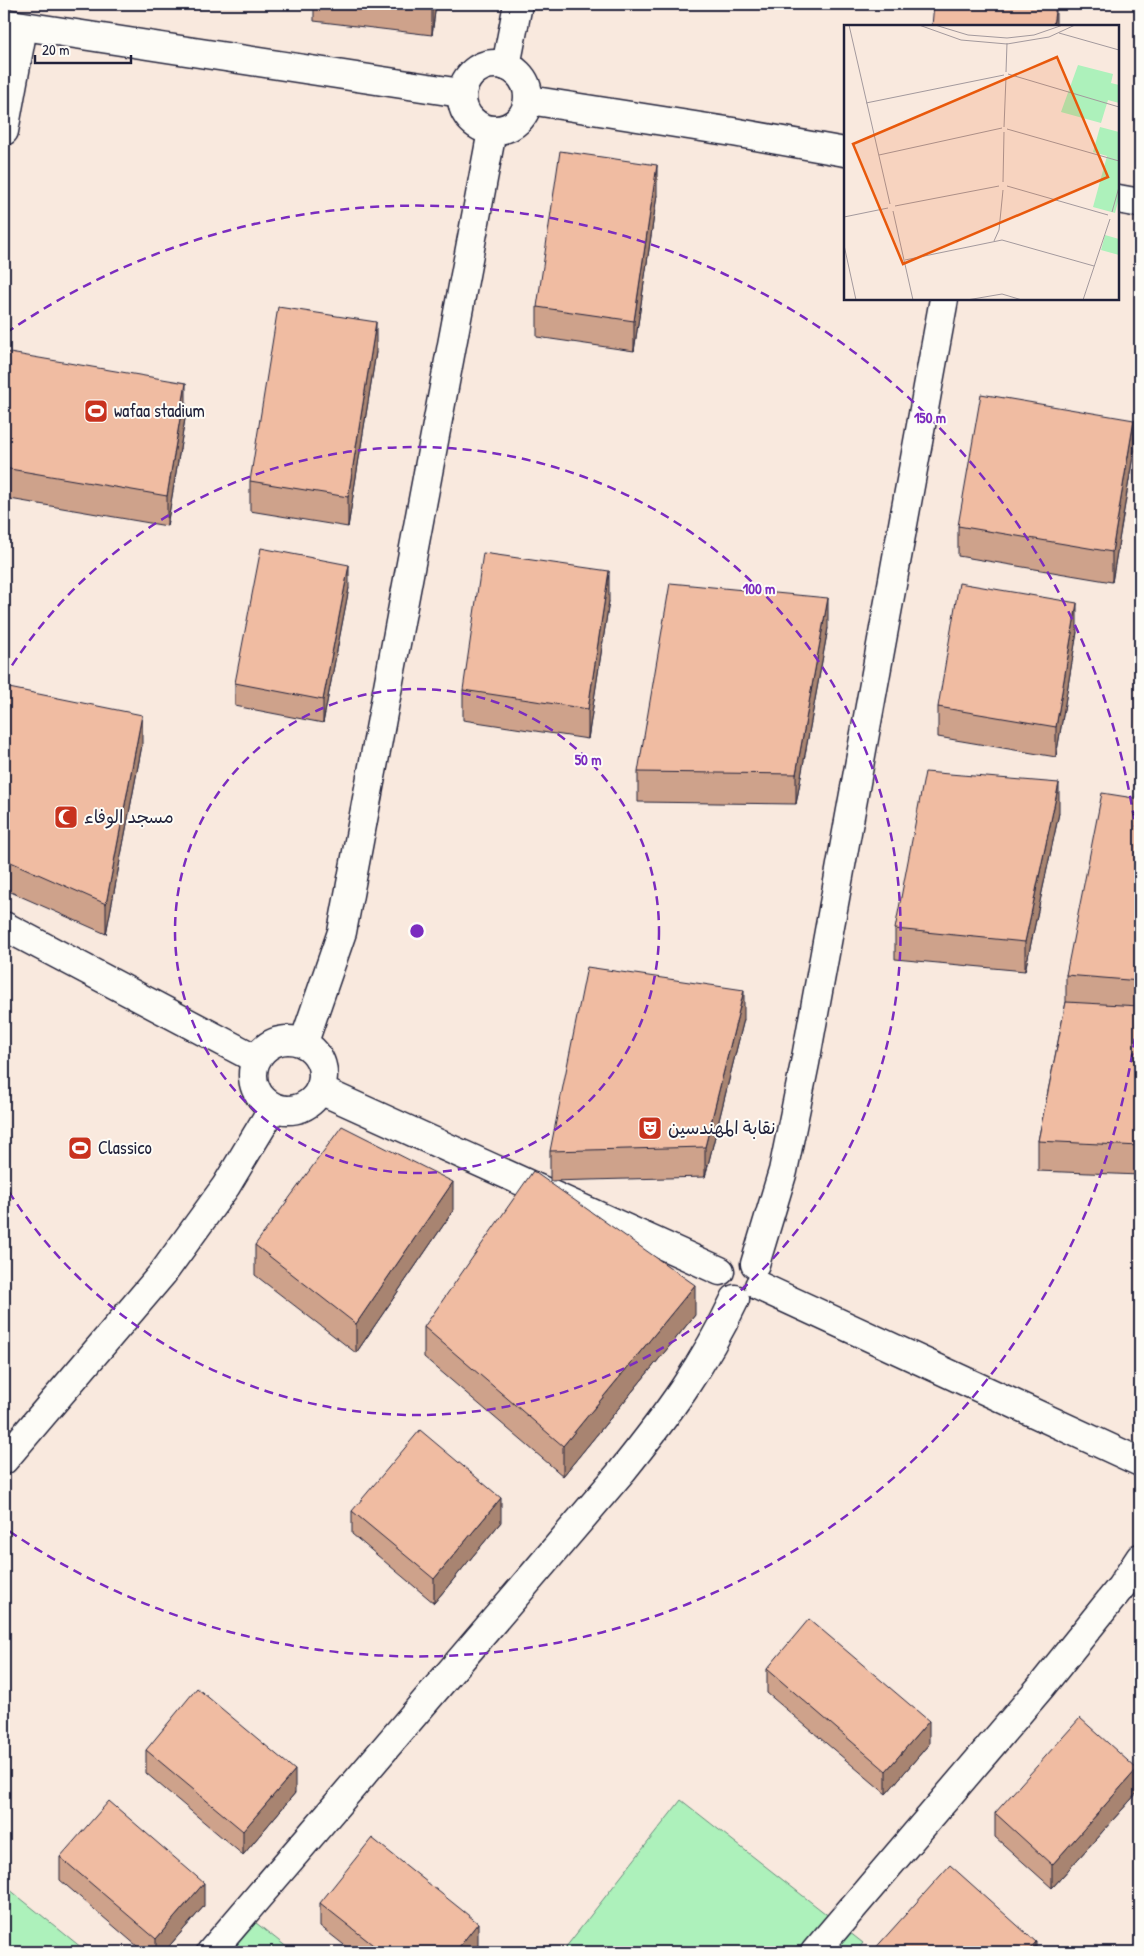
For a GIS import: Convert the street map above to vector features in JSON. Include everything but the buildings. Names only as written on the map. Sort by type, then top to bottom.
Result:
[{"type":"street","points":[[506,66],[518,4]]},
{"type":"street","points":[[4,131],[14,25],[462,94]]},
{"type":"street","points":[[498,63],[506,66],[515,69],[526,83],[528,100],[522,116],[509,128],[492,131],[475,124],[464,111],[462,94],[467,77],[481,66],[498,63]]},
{"type":"street","points":[[528,100],[733,132],[844,152]]},
{"type":"street","points":[[304,1042],[342,932],[492,131]]},
{"type":"street","points":[[1119,199],[1140,203]]},
{"type":"street","points":[[944,300],[803,1072],[783,1171],[757,1275],[754,1294],[745,1299],[735,1299],[724,1293],[719,1283],[720,1271],[726,1262],[736,1258],[746,1259],[757,1275],[1140,1462]]},
{"type":"street","points":[[4,926],[256,1059]]},
{"type":"street","points":[[286,1039],[304,1042],[318,1055],[324,1072],[320,1090],[309,1105],[291,1111],[273,1108],[259,1095],[253,1078],[256,1059],[268,1045],[286,1039]]},
{"type":"street","points":[[320,1090],[720,1271]]},
{"type":"street","points":[[4,1460],[163,1274],[226,1186],[273,1108]]},
{"type":"street","points":[[211,1952],[622,1471],[659,1425],[696,1373],[735,1299]]},
{"type":"street","points":[[814,1952],[1071,1651],[1121,1587],[1140,1558]]},
{"type":"green space","points":[[681,1800],[863,1943],[856,1952],[562,1952]]},
{"type":"green space","points":[[4,1885],[87,1952],[4,1952]]},
{"type":"green space","points":[[251,1919],[293,1952],[224,1952]]},
{"type":"place","name":"wafaa stadium","points":[[96,411]]},
{"type":"place","name":"مسجد الوفاء","points":[[66,817]]},
{"type":"place","name":"نقابة المهندسين","points":[[650,1128]]},
{"type":"place","name":"Classico","points":[[80,1148]]}]
